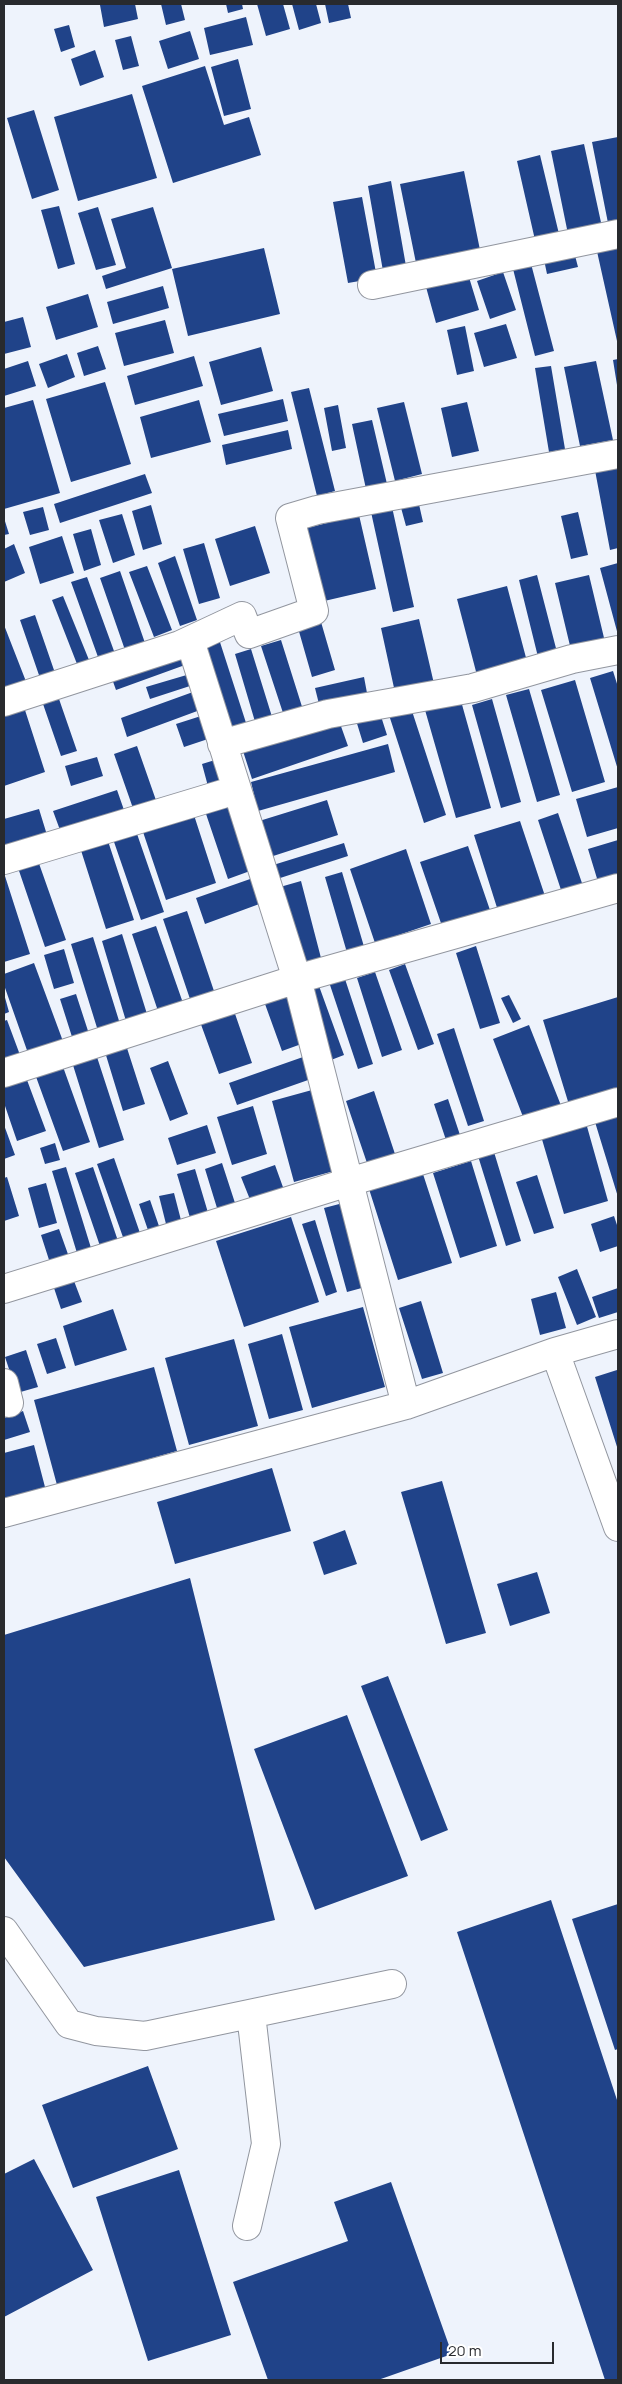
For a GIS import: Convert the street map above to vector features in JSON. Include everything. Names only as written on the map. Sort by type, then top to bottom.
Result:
[{"type":"street","points":[[372,285],[618,234]]},
{"type":"street","points":[[4,702],[180,645],[242,616],[249,634],[314,611],[290,518],[317,510],[618,454]]},
{"type":"street","points":[[180,645],[192,647],[297,980],[406,1405]]},
{"type":"street","points":[[222,744],[328,714],[473,688],[572,659],[618,650]]},
{"type":"street","points":[[4,860],[236,790]]},
{"type":"street","points":[[4,1072],[297,980],[618,888]]},
{"type":"street","points":[[4,1289],[349,1182],[618,1102]]},
{"type":"street","points":[[4,1513],[406,1405],[555,1352],[618,1334]]},
{"type":"street","points":[[555,1352],[618,1527]]},
{"type":"street","points":[[4,1931],[69,2024],[96,2031],[144,2036],[392,1984]]},
{"type":"street","points":[[247,2226],[266,2144],[251,2014]]},
{"type":"building","points":[[135,4],[138,19],[104,27],[100,5]]},
{"type":"building","points":[[161,4],[181,4],[185,20],[166,25]]},
{"type":"building","points":[[226,4],[242,4],[243,9],[228,13]]},
{"type":"building","points":[[257,4],[283,4],[290,29],[266,36]]},
{"type":"building","points":[[292,4],[316,4],[321,23],[299,30]]},
{"type":"building","points":[[325,4],[348,4],[351,18],[329,23]]},
{"type":"building","points":[[246,17],[253,45],[210,55],[204,28]]},
{"type":"building","points":[[69,25],[75,47],[61,52],[54,29]]},
{"type":"building","points":[[190,31],[199,59],[168,69],[159,41]]},
{"type":"building","points":[[131,36],[139,66],[123,70],[115,40]]},
{"type":"building","points":[[95,50],[104,77],[80,86],[71,59]]},
{"type":"building","points":[[238,59],[251,109],[224,116],[211,67]]},
{"type":"building","points":[[205,66],[224,125],[249,117],[261,155],[173,183],[142,86]]},
{"type":"building","points":[[132,94],[157,178],[78,201],[54,117]]},
{"type":"building","points":[[34,110],[59,190],[32,199],[7,118]]},
{"type":"building","points":[[618,137],[618,221],[608,223],[592,142]]},
{"type":"building","points":[[584,144],[602,227],[568,234],[551,151]]},
{"type":"building","points":[[540,155],[559,234],[535,240],[517,161]]},
{"type":"building","points":[[464,171],[480,250],[416,263],[400,184]]},
{"type":"building","points":[[391,181],[406,266],[383,271],[368,186]]},
{"type":"building","points":[[362,197],[377,278],[348,283],[333,202]]},
{"type":"building","points":[[59,206],[75,264],[58,269],[41,210]]},
{"type":"building","points":[[98,207],[116,265],[96,270],[78,213]]},
{"type":"building","points":[[153,207],[172,268],[106,289],[102,276],[126,268],[111,219]]},
{"type":"building","points":[[618,242],[618,341],[617,341],[596,247]]},
{"type":"building","points":[[264,248],[280,314],[188,336],[172,269]]},
{"type":"building","points":[[573,248],[578,267],[547,274],[543,255]]},
{"type":"building","points":[[530,260],[554,351],[535,356],[512,265]]},
{"type":"building","points":[[503,272],[516,310],[490,319],[477,281]]},
{"type":"building","points":[[468,274],[479,310],[436,323],[426,287]]},
{"type":"building","points":[[163,286],[169,308],[113,324],[107,302]]},
{"type":"building","points":[[88,294],[98,327],[56,340],[46,307]]},
{"type":"building","points":[[23,317],[31,347],[4,354],[4,322]]},
{"type":"building","points":[[165,320],[174,353],[124,366],[115,333]]},
{"type":"building","points":[[506,324],[517,358],[484,367],[474,333]]},
{"type":"building","points":[[465,326],[474,371],[457,375],[447,330]]},
{"type":"building","points":[[98,346],[106,369],[84,376],[77,353]]},
{"type":"building","points":[[261,347],[273,391],[221,405],[209,362]]},
{"type":"building","points":[[67,354],[75,377],[48,388],[39,364]]},
{"type":"building","points":[[194,356],[203,386],[135,405],[127,376]]},
{"type":"building","points":[[618,359],[618,385],[617,385],[613,360]]},
{"type":"building","points":[[28,361],[36,386],[4,396],[4,369]]},
{"type":"building","points":[[596,361],[613,440],[580,446],[564,367]]},
{"type":"building","points":[[551,366],[565,449],[549,452],[535,368]]},
{"type":"building","points":[[105,382],[131,464],[71,482],[46,399]]},
{"type":"building","points":[[309,388],[335,491],[317,496],[291,392]]},
{"type":"building","points":[[283,399],[288,421],[224,436],[218,414]]},
{"type":"building","points":[[33,400],[60,493],[4,509],[4,408]]},
{"type":"building","points":[[199,400],[211,442],[151,458],[140,417]]},
{"type":"building","points":[[404,402],[422,474],[395,481],[377,408]]},
{"type":"building","points":[[467,402],[479,451],[452,457],[441,408]]},
{"type":"building","points":[[338,405],[346,448],[332,451],[324,408]]},
{"type":"building","points":[[372,420],[387,484],[366,489],[352,424]]},
{"type":"building","points":[[288,430],[292,449],[226,465],[222,445]]},
{"type":"building","points":[[618,461],[618,548],[610,550],[594,465]]},
{"type":"building","points":[[145,474],[152,493],[60,523],[54,504]]},
{"type":"building","points":[[418,500],[423,522],[406,526],[400,504]]},
{"type":"building","points":[[151,505],[162,544],[143,550],[132,511]]},
{"type":"building","points":[[43,507],[49,530],[30,535],[23,512]]},
{"type":"building","points":[[392,507],[414,607],[393,612],[371,512]]},
{"type":"building","points":[[578,512],[588,555],[571,559],[561,516]]},
{"type":"building","points":[[122,514],[135,555],[113,563],[99,520]]},
{"type":"building","points":[[359,515],[376,589],[320,602],[303,529]]},
{"type":"building","points":[[4,518],[9,534],[4,535]]},
{"type":"building","points":[[255,526],[270,573],[230,586],[215,539]]},
{"type":"building","points":[[91,529],[101,565],[84,571],[73,534]]},
{"type":"building","points":[[62,536],[74,573],[40,584],[29,547]]},
{"type":"building","points":[[204,543],[220,598],[199,604],[183,549]]},
{"type":"building","points":[[14,544],[25,573],[4,582],[4,549]]},
{"type":"building","points":[[175,556],[197,620],[180,626],[158,563]]},
{"type":"building","points":[[618,563],[618,635],[600,568]]},
{"type":"building","points":[[147,566],[172,630],[154,637],[129,572]]},
{"type":"building","points":[[120,571],[145,643],[125,650],[100,578]]},
{"type":"building","points":[[537,575],[558,656],[539,661],[519,580]]},
{"type":"building","points":[[589,575],[605,642],[571,650],[555,583]]},
{"type":"building","points":[[87,577],[114,651],[98,657],[71,582]]},
{"type":"building","points":[[507,586],[529,669],[479,683],[457,599]]},
{"type":"building","points":[[63,596],[89,660],[77,664],[52,600]]},
{"type":"building","points":[[35,615],[55,673],[40,678],[20,620]]},
{"type":"building","points":[[419,619],[435,688],[396,697],[381,628]]},
{"type":"building","points":[[321,622],[335,670],[312,677],[298,628]]},
{"type":"building","points":[[4,625],[27,684],[4,694]]},
{"type":"building","points":[[218,636],[248,729],[227,735],[197,642]]},
{"type":"building","points":[[281,640],[304,713],[285,719],[261,646]]},
{"type":"building","points":[[251,649],[273,720],[256,725],[235,654]]},
{"type":"building","points":[[180,651],[185,665],[116,690],[111,676]]},
{"type":"building","points":[[613,671],[618,687],[618,770],[590,678]]},
{"type":"building","points":[[190,674],[193,685],[150,699],[146,687]]},
{"type":"building","points":[[364,677],[367,693],[319,704],[315,688]]},
{"type":"building","points":[[575,680],[605,782],[572,792],[541,690]]},
{"type":"building","points":[[529,689],[560,795],[537,802],[506,695]]},
{"type":"building","points":[[193,692],[200,710],[127,737],[121,718]]},
{"type":"building","points":[[59,699],[77,751],[61,756],[43,704]]},
{"type":"building","points":[[492,699],[521,802],[501,808],[472,705]]},
{"type":"building","points":[[461,701],[491,808],[456,818],[425,710]]},
{"type":"building","points":[[24,707],[45,772],[4,786],[4,714]]},
{"type":"building","points":[[411,708],[446,815],[424,823],[389,715]]},
{"type":"building","points":[[379,710],[387,735],[363,743],[355,717]]},
{"type":"building","points":[[337,715],[348,746],[252,779],[242,748]]},
{"type":"building","points":[[201,716],[208,739],[184,747],[176,724]]},
{"type":"building","points":[[388,744],[395,772],[258,811],[251,782]]},
{"type":"building","points":[[137,746],[158,806],[135,814],[114,754]]},
{"type":"building","points":[[97,757],[103,776],[71,786],[65,766]]},
{"type":"building","points":[[215,760],[222,786],[209,790],[202,764]]},
{"type":"building","points":[[618,787],[618,828],[587,837],[576,799]]},
{"type":"building","points":[[117,790],[124,810],[60,830],[53,811]]},
{"type":"building","points":[[327,800],[338,835],[267,858],[256,822]]},
{"type":"building","points":[[228,803],[250,871],[228,879],[205,811]]},
{"type":"building","points":[[39,809],[47,835],[4,848],[4,819]]},
{"type":"building","points":[[193,812],[216,883],[166,900],[142,829]]},
{"type":"building","points":[[558,813],[583,886],[562,893],[538,820]]},
{"type":"building","points":[[520,821],[546,899],[499,914],[474,835]]},
{"type":"building","points":[[136,831],[164,912],[141,920],[113,839]]},
{"type":"building","points":[[105,832],[134,920],[106,929],[78,841]]},
{"type":"building","points":[[618,840],[618,880],[599,885],[588,849]]},
{"type":"building","points":[[344,843],[348,856],[274,880],[270,866]]},
{"type":"building","points":[[468,846],[491,913],[443,929],[420,862]]},
{"type":"building","points":[[406,849],[431,924],[375,943],[350,869]]},
{"type":"building","points":[[36,855],[66,940],[45,947],[16,862]]},
{"type":"building","points":[[342,872],[365,950],[348,956],[325,877]]},
{"type":"building","points":[[4,873],[30,954],[4,962]]},
{"type":"building","points":[[253,878],[262,903],[205,924],[196,898]]},
{"type":"building","points":[[301,881],[321,958],[301,964],[280,887]]},
{"type":"building","points":[[187,911],[215,994],[191,1002],[163,919]]},
{"type":"building","points":[[156,926],[183,1003],[158,1011],[132,934]]},
{"type":"building","points":[[122,934],[147,1014],[126,1021],[102,941]]},
{"type":"building","points":[[93,937],[120,1024],[98,1031],[71,944]]},
{"type":"building","points":[[476,946],[500,1023],[480,1029],[456,953]]},
{"type":"building","points":[[64,949],[74,983],[54,989],[44,955]]},
{"type":"building","points":[[34,963],[64,1044],[29,1056],[4,985],[4,974]]},
{"type":"building","points":[[405,964],[434,1044],[418,1050],[389,970]]},
{"type":"building","points":[[375,972],[402,1050],[382,1057],[357,978]]},
{"type":"building","points":[[344,976],[373,1064],[358,1069],[329,982]]},
{"type":"building","points":[[319,986],[344,1055],[331,1060],[306,991]]},
{"type":"building","points":[[4,994],[9,1012],[4,1014]]},
{"type":"building","points":[[76,994],[89,1034],[73,1040],[60,999]]},
{"type":"building","points":[[290,995],[307,1042],[282,1051],[265,1004]]},
{"type":"building","points":[[509,995],[521,1019],[513,1023],[501,998]]},
{"type":"building","points":[[618,997],[618,1093],[570,1108],[543,1020]]},
{"type":"building","points":[[233,1008],[252,1063],[219,1074],[199,1019]]},
{"type":"building","points":[[7,1020],[20,1055],[4,1061],[4,1021]]},
{"type":"building","points":[[529,1025],[562,1108],[525,1122],[493,1039]]},
{"type":"building","points":[[454,1028],[484,1121],[468,1126],[437,1034]]},
{"type":"building","points":[[126,1045],[145,1104],[123,1111],[105,1052]]},
{"type":"building","points":[[96,1054],[124,1140],[99,1148],[72,1062]]},
{"type":"building","points":[[303,1057],[311,1079],[237,1105],[229,1083]]},
{"type":"building","points":[[168,1061],[188,1114],[170,1121],[150,1068]]},
{"type":"building","points":[[62,1064],[90,1142],[63,1151],[35,1074]]},
{"type":"building","points":[[24,1072],[46,1131],[17,1141],[4,1103],[4,1080]]},
{"type":"building","points":[[312,1090],[334,1171],[294,1182],[272,1101]]},
{"type":"building","points":[[374,1091],[395,1154],[367,1163],[346,1101]]},
{"type":"building","points":[[448,1099],[461,1138],[447,1143],[434,1104]]},
{"type":"building","points":[[253,1106],[267,1154],[232,1165],[217,1117]]},
{"type":"building","points":[[618,1115],[618,1197],[595,1122]]},
{"type":"building","points":[[586,1123],[608,1201],[564,1214],[541,1136]]},
{"type":"building","points":[[4,1125],[15,1155],[4,1159]]},
{"type":"building","points":[[207,1125],[216,1153],[177,1165],[168,1138]]},
{"type":"building","points":[[55,1143],[60,1160],[45,1164],[40,1148]]},
{"type":"building","points":[[494,1152],[521,1241],[506,1246],[478,1156]]},
{"type":"building","points":[[114,1158],[140,1233],[124,1240],[97,1164]]},
{"type":"building","points":[[471,1161],[497,1246],[460,1258],[433,1173]]},
{"type":"building","points":[[222,1163],[235,1203],[217,1208],[205,1169]]},
{"type":"building","points":[[275,1165],[284,1190],[251,1202],[241,1177]]},
{"type":"building","points":[[66,1167],[91,1248],[77,1253],[52,1171]]},
{"type":"building","points":[[93,1167],[118,1241],[100,1246],[75,1173]]},
{"type":"building","points":[[195,1169],[209,1216],[191,1221],[177,1174]]},
{"type":"building","points":[[422,1171],[452,1263],[398,1280],[369,1189]]},
{"type":"building","points":[[537,1175],[554,1228],[534,1234],[516,1182]]},
{"type":"building","points":[[7,1177],[19,1216],[4,1221],[4,1178]]},
{"type":"building","points":[[46,1183],[57,1223],[39,1228],[28,1188]]},
{"type":"building","points":[[174,1193],[182,1224],[167,1228],[159,1196]]},
{"type":"building","points":[[150,1200],[160,1229],[149,1233],[139,1204]]},
{"type":"building","points":[[347,1202],[369,1286],[347,1292],[324,1208]]},
{"type":"building","points":[[614,1216],[618,1228],[618,1246],[600,1252],[591,1224]]},
{"type":"building","points":[[291,1217],[319,1302],[244,1327],[216,1241]]},
{"type":"building","points":[[315,1220],[337,1292],[326,1296],[302,1224]]},
{"type":"building","points":[[59,1229],[69,1257],[50,1263],[41,1235]]},
{"type":"building","points":[[577,1269],[596,1317],[577,1325],[558,1277]]},
{"type":"building","points":[[74,1281],[82,1302],[61,1309],[54,1288]]},
{"type":"building","points":[[618,1288],[618,1312],[599,1318],[592,1297]]},
{"type":"building","points":[[556,1292],[566,1328],[540,1335],[531,1299]]},
{"type":"building","points":[[421,1301],[443,1373],[422,1379],[399,1308]]},
{"type":"building","points":[[363,1307],[385,1387],[312,1408],[289,1327]]},
{"type":"building","points":[[113,1309],[127,1350],[75,1366],[63,1326]]},
{"type":"building","points":[[282,1334],[303,1410],[269,1419],[248,1344]]},
{"type":"building","points":[[56,1338],[66,1368],[47,1374],[37,1344]]},
{"type":"building","points":[[234,1339],[258,1426],[189,1445],[165,1358]]},
{"type":"building","points":[[26,1350],[38,1387],[17,1393],[5,1357]]},
{"type":"building","points":[[154,1367],[177,1451],[57,1485],[34,1400]]},
{"type":"building","points":[[617,1370],[618,1372],[618,1450],[595,1377]]},
{"type":"building","points":[[23,1411],[30,1432],[4,1440],[4,1418]]},
{"type":"building","points":[[34,1445],[45,1487],[4,1499],[4,1453]]},
{"type":"building","points":[[272,1468],[291,1531],[175,1564],[157,1502]]},
{"type":"building","points":[[442,1481],[486,1633],[446,1644],[401,1492]]},
{"type":"building","points":[[345,1530],[357,1564],[324,1575],[313,1542]]},
{"type":"building","points":[[537,1572],[550,1613],[510,1626],[497,1584]]},
{"type":"building","points":[[190,1578],[275,1920],[84,1967],[4,1857],[4,1635]]},
{"type":"building","points":[[388,1676],[448,1830],[421,1841],[361,1686]]},
{"type":"building","points":[[347,1715],[408,1876],[315,1910],[254,1749]]},
{"type":"building","points":[[551,1900],[618,2103],[618,2380],[605,2380],[457,1932]]},
{"type":"building","points":[[618,1904],[618,2049],[615,2050],[572,1919]]},
{"type":"building","points":[[148,2066],[178,2149],[73,2188],[42,2105]]},
{"type":"building","points":[[34,2159],[93,2270],[4,2317],[4,2174]]},
{"type":"building","points":[[179,2170],[231,2335],[148,2361],[96,2197]]},
{"type":"building","points":[[391,2182],[452,2354],[378,2380],[268,2380],[233,2282],[348,2241],[334,2202]]}]
